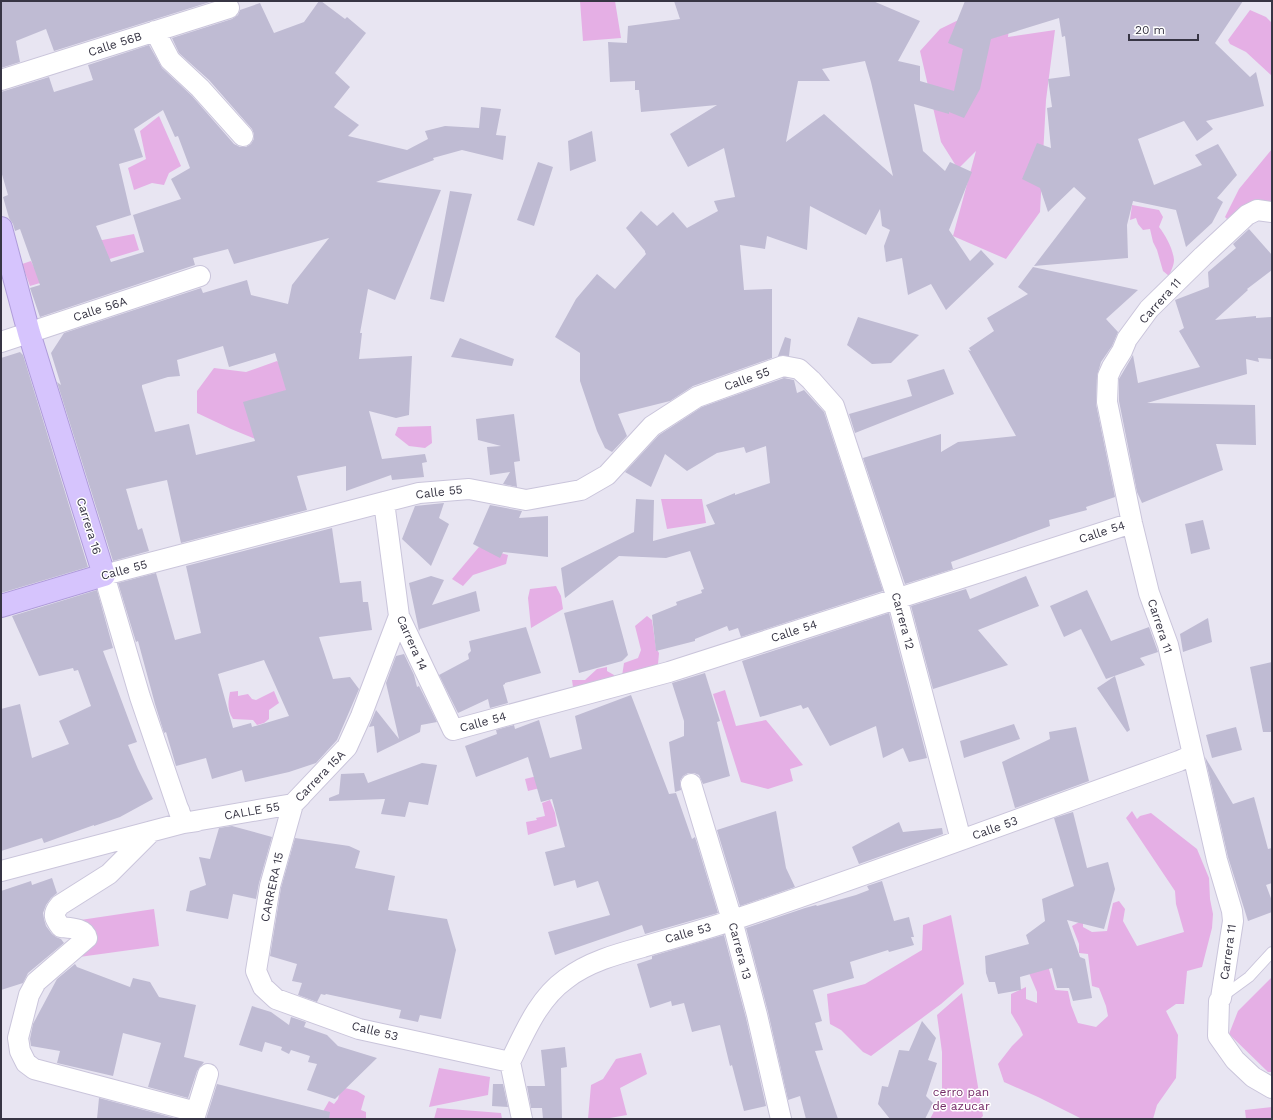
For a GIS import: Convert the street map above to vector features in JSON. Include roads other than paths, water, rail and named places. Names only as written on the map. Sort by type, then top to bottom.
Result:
[{"type":"street","name":"Calle 56B","points":[[1,80],[229,8]]},
{"type":"street","points":[[155,31],[170,60],[200,88],[243,136]]},
{"type":"street","name":"Carrera 11","points":[[1272,212],[1257,210],[1247,215],[1149,309],[1127,339],[1122,351],[1112,367],[1108,376],[1107,402],[1132,523],[1149,593],[1168,645],[1217,860],[1232,911],[1233,921],[1221,998],[1219,1001],[1218,1036],[1235,1060],[1253,1077],[1272,1088]]},
{"type":"street","name":"Carrera 16","points":[[1,228],[30,333],[140,697],[183,823]]},
{"type":"street","name":"Calle 56A","points":[[1,342],[200,276]]},
{"type":"street","name":"Carrera 12","points":[[526,500],[581,490],[607,475],[652,426],[697,397],[783,366],[799,369],[834,406],[897,598],[961,840]]},
{"type":"street","name":"Calle 55","points":[[1,606],[104,575],[419,494],[469,489],[526,500]]},
{"type":"street","name":"Carrera 14","points":[[384,502],[399,617],[453,730]]},
{"type":"street","name":"Calle 54","points":[[453,730],[669,672],[1132,523]]},
{"type":"street","name":"CALLE 55","points":[[183,823],[292,804],[347,747],[399,617]]},
{"type":"street","name":"Calle 53","points":[[256,971],[264,987],[276,999],[359,1029],[510,1062],[534,1015],[550,993],[567,978],[585,968],[615,955],[732,920],[961,840],[1192,755]]},
{"type":"street","name":"Carrera 13","points":[[691,784],[732,920],[759,1023],[781,1119]]},
{"type":"street","name":"CARRERA 15","points":[[256,971],[270,886],[292,804]]},
{"type":"street","points":[[1,871],[183,823]]},
{"type":"street","points":[[152,831],[109,874],[60,905],[55,911],[54,917],[61,927],[83,931],[87,938],[36,982],[29,995],[18,1038],[20,1051],[26,1063],[34,1069],[195,1115],[208,1074]]},
{"type":"street","points":[[510,1062],[522,1119]]},
{"type":"lane","points":[[1221,998],[1249,977],[1272,952]]},
{"type":"park label","name":"cerro pan de azucar","points":[[961,1099]]}]
